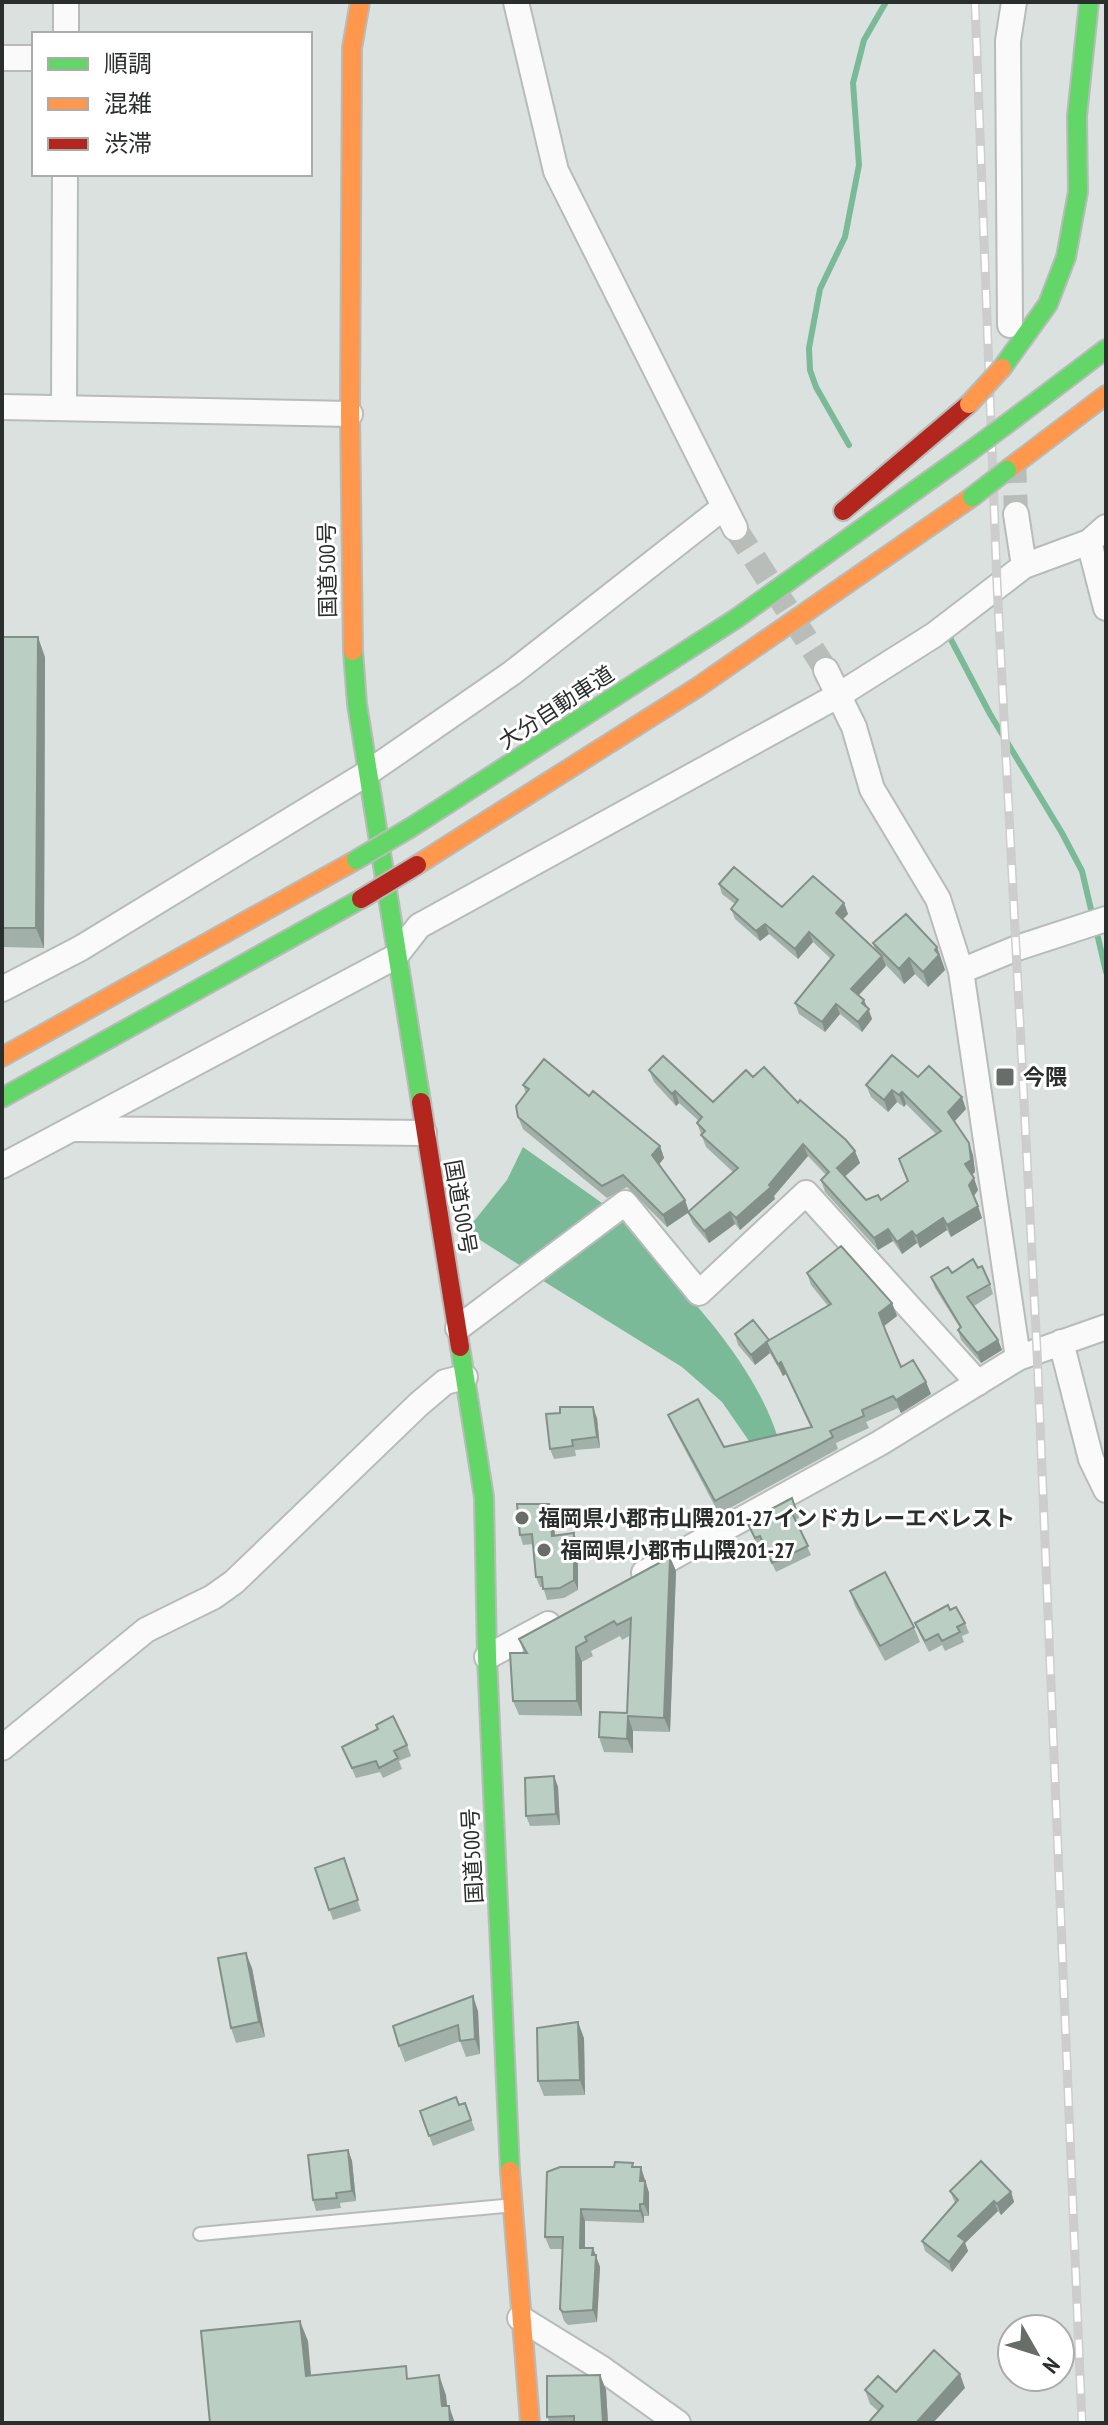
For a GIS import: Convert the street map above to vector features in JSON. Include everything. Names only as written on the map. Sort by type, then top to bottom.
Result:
[{"type":"highway","name":"国道500号","points":[[360,2],[352,48],[352,628],[366,774],[484,1497],[487,1657],[512,2205],[530,2423]]},
{"type":"highway","points":[[823,527],[969,404],[1002,368],[1048,304],[1066,257],[1078,192],[1077,116],[1089,2]]},
{"type":"highway","name":"大分自動車道","points":[[2,1057],[235,930],[490,778],[737,618],[969,452],[1106,349]]},
{"type":"highway","points":[[2,1098],[361,899],[508,810],[974,506],[1007,470],[1106,395]]},
{"type":"highway","points":[[974,506],[1013,502],[1106,418]]},
{"type":"highway","points":[[490,778],[751,589],[787,558]]},
{"type":"street","points":[[66,2],[66,32]]},
{"type":"street","points":[[516,2],[556,171],[735,528]]},
{"type":"street","points":[[1010,325],[1008,41],[1014,2]]},
{"type":"street","points":[[2,58],[32,58]]},
{"type":"street","points":[[64,406],[65,176]]},
{"type":"street","points":[[2,407],[350,414]]},
{"type":"street","points":[[1013,502],[1024,566]]},
{"type":"street","points":[[2,989],[81,948],[366,774],[512,673],[724,507]]},
{"type":"street","points":[[2,1166],[395,957],[419,926],[430,919],[839,695],[934,635],[1024,566],[1098,534],[1106,608]]},
{"type":"street","points":[[826,670],[854,727],[872,789],[938,899],[961,971],[1018,1358]]},
{"type":"street","points":[[961,971],[1106,919]]},
{"type":"street","points":[[74,1129],[424,1133]]},
{"type":"street","points":[[458,1328],[625,1203],[699,1293],[806,1193],[978,1383]]},
{"type":"street","points":[[627,1582],[880,1443],[1018,1358],[1106,1327]]},
{"type":"street","points":[[1061,1342],[1091,1459],[1106,1490]]},
{"type":"street","points":[[2,1748],[146,1630],[213,1597],[234,1582],[419,1404],[445,1382],[465,1377]]},
{"type":"street","points":[[487,1657],[571,1612]]},
{"type":"street","points":[[520,2318],[601,2368],[678,2423]]},
{"type":"lane","points":[[200,2234],[512,2205]]},
{"type":"shaded area","points":[[523,1147],[602,1203],[604,1208],[524,1268],[466,1231],[507,1180]]},
{"type":"shaded area","points":[[623,1222],[732,1350],[766,1407],[778,1438],[759,1445],[756,1440],[749,1441],[722,1402],[682,1367],[540,1279]]},
{"type":"building","points":[[2,637],[38,637],[36,928],[2,928]]},
{"type":"building","points":[[734,867],[782,907],[813,876],[844,903],[836,913],[882,956],[851,989],[869,1009],[858,1022],[836,1004],[822,1022],[795,1003],[834,955],[809,932],[795,949],[765,924],[756,931],[731,909],[738,900],[719,884]]},
{"type":"building","points":[[906,914],[937,947],[935,950],[939,955],[923,972],[909,958],[899,969],[873,943]]},
{"type":"building","points":[[892,1055],[918,1077],[929,1066],[962,1097],[948,1112],[969,1143],[971,1160],[965,1164],[974,1178],[969,1185],[978,1206],[947,1225],[943,1218],[916,1236],[912,1231],[897,1242],[888,1229],[874,1238],[821,1180],[829,1172],[803,1144],[769,1185],[771,1187],[736,1218],[730,1212],[704,1231],[688,1212],[738,1168],[701,1135],[705,1131],[697,1123],[702,1117],[675,1091],[672,1094],[649,1070],[663,1056],[713,1102],[746,1070],[753,1077],[764,1067],[798,1103],[800,1100],[846,1140],[855,1151],[837,1168],[866,1200],[878,1195],[881,1200],[908,1181],[899,1159],[941,1131],[902,1092],[899,1095],[892,1090],[884,1100],[866,1085]]},
{"type":"building","points":[[544,1059],[589,1096],[593,1091],[660,1146],[652,1155],[685,1200],[663,1215],[623,1175],[602,1186],[518,1117],[516,1106],[529,1089],[523,1085]]},
{"type":"building","points":[[841,1246],[892,1303],[879,1313],[901,1367],[913,1360],[926,1382],[896,1400],[893,1396],[862,1410],[864,1416],[830,1431],[833,1437],[715,1501],[668,1415],[698,1399],[724,1447],[812,1427],[781,1362],[778,1364],[766,1342],[831,1304],[807,1273]]},
{"type":"building","points":[[973,1259],[978,1268],[982,1266],[990,1284],[967,1297],[998,1340],[977,1353],[958,1330],[961,1327],[931,1277],[948,1267],[952,1273]]},
{"type":"building","points":[[753,1320],[769,1340],[751,1355],[735,1334]]},
{"type":"building","points":[[560,1407],[593,1407],[597,1437],[572,1440],[573,1446],[550,1449],[546,1414],[560,1413]]},
{"type":"building","points":[[792,1498],[796,1510],[791,1511],[808,1546],[772,1563],[760,1536],[755,1538],[747,1522]]},
{"type":"building","points":[[517,1504],[549,1504],[552,1536],[574,1533],[574,1580],[560,1588],[543,1589],[542,1577],[536,1577],[532,1534],[520,1535]]},
{"type":"building","points":[[670,1557],[664,1718],[628,1716],[627,1739],[599,1737],[600,1712],[627,1713],[631,1618],[617,1625],[614,1621],[585,1637],[587,1641],[576,1647],[577,1701],[513,1701],[510,1653],[527,1653],[519,1639]]},
{"type":"building","points":[[885,1572],[914,1627],[880,1646],[850,1591]]},
{"type":"building","points":[[948,1605],[950,1610],[956,1607],[965,1623],[957,1627],[960,1632],[942,1641],[938,1634],[925,1641],[915,1623]]},
{"type":"building","points":[[393,1716],[407,1745],[394,1751],[398,1758],[379,1768],[376,1761],[352,1768],[342,1747],[378,1729],[376,1725]]},
{"type":"building","points":[[554,1776],[556,1814],[526,1816],[525,1778]]},
{"type":"building","points":[[344,1858],[358,1900],[329,1910],[315,1868]]},
{"type":"building","points":[[246,1953],[259,2022],[231,2028],[218,1958]]},
{"type":"building","points":[[473,1996],[475,2039],[460,2041],[458,2025],[399,2046],[393,2026]]},
{"type":"building","points":[[578,2022],[580,2080],[538,2081],[537,2028]]},
{"type":"building","points":[[456,2097],[459,2105],[465,2103],[471,2120],[429,2136],[420,2111]]},
{"type":"building","points":[[348,2150],[352,2191],[336,2193],[337,2198],[313,2200],[308,2155]]},
{"type":"building","points":[[981,2161],[1011,2192],[997,2204],[994,2201],[958,2236],[965,2241],[949,2262],[922,2241],[958,2200],[950,2191]]},
{"type":"building","points":[[615,2162],[633,2163],[632,2167],[641,2167],[640,2181],[645,2181],[644,2204],[640,2204],[640,2211],[581,2209],[580,2248],[593,2248],[592,2255],[596,2255],[593,2310],[563,2312],[560,2309],[563,2237],[545,2237],[547,2172],[560,2167],[614,2167]]},
{"type":"building","points":[[300,2321],[306,2376],[406,2366],[407,2379],[439,2375],[442,2406],[449,2406],[450,2423],[210,2423],[201,2331]]},
{"type":"building","points":[[934,2350],[960,2374],[916,2423],[868,2423],[883,2406],[865,2390],[878,2376],[896,2392]]},
{"type":"building","points":[[600,2375],[603,2423],[574,2423],[574,2416],[547,2417],[547,2376]]},
{"type":"waterway","points":[[849,445],[816,387],[810,370],[809,348],[820,289],[845,237],[859,165],[853,83],[864,40],[886,2]]},
{"type":"waterway","points":[[948,634],[990,714],[1082,871],[1093,918]]},
{"type":"waterway","points":[[1096,929],[1106,972]]},
{"type":"tunnel","points":[[1014,459],[1016,514]]},
{"type":"tunnel","points":[[735,528],[826,670]]},
{"type":"railway","points":[[975,2],[997,584],[1037,1351],[1082,2423]]},
{"type":"traffic: fast","points":[[1002,368],[1048,304],[1066,257],[1078,192],[1077,116],[1089,2]]},
{"type":"traffic: fast","points":[[1004,426],[1106,349]]},
{"type":"traffic: fast","points":[[969,452],[1004,426]]},
{"type":"traffic: fast","points":[[410,828],[737,618],[969,452]]},
{"type":"traffic: fast","points":[[972,497],[1007,470]]},
{"type":"traffic: fast","points":[[353,651],[357,704],[421,1102]]},
{"type":"traffic: fast","points":[[356,860],[410,828]]},
{"type":"traffic: fast","points":[[2,1098],[361,899]]},
{"type":"traffic: fast","points":[[460,1347],[484,1497],[487,1657],[510,2171]]},
{"type":"traffic: slow","points":[[353,651],[350,414],[352,48],[360,2]]},
{"type":"traffic: slow","points":[[969,404],[1002,368]]},
{"type":"traffic: slow","points":[[1007,470],[1106,395]]},
{"type":"traffic: slow","points":[[417,865],[698,687],[972,497]]},
{"type":"traffic: slow","points":[[2,1057],[356,860]]},
{"type":"traffic: slow","points":[[510,2171],[530,2423]]},
{"type":"traffic: jam","points":[[843,511],[969,404]]},
{"type":"traffic: jam","points":[[361,899],[417,865]]},
{"type":"traffic: jam","points":[[421,1102],[460,1347]]},
{"type":"place","name":"今隈","points":[[1005,1077]]},
{"type":"place","name":"福岡県小郡市山隈201-27インドカレーエベレスト","points":[[522,1518]]},
{"type":"place","name":"福岡県小郡市山隈201-27","points":[[544,1550]]}]
